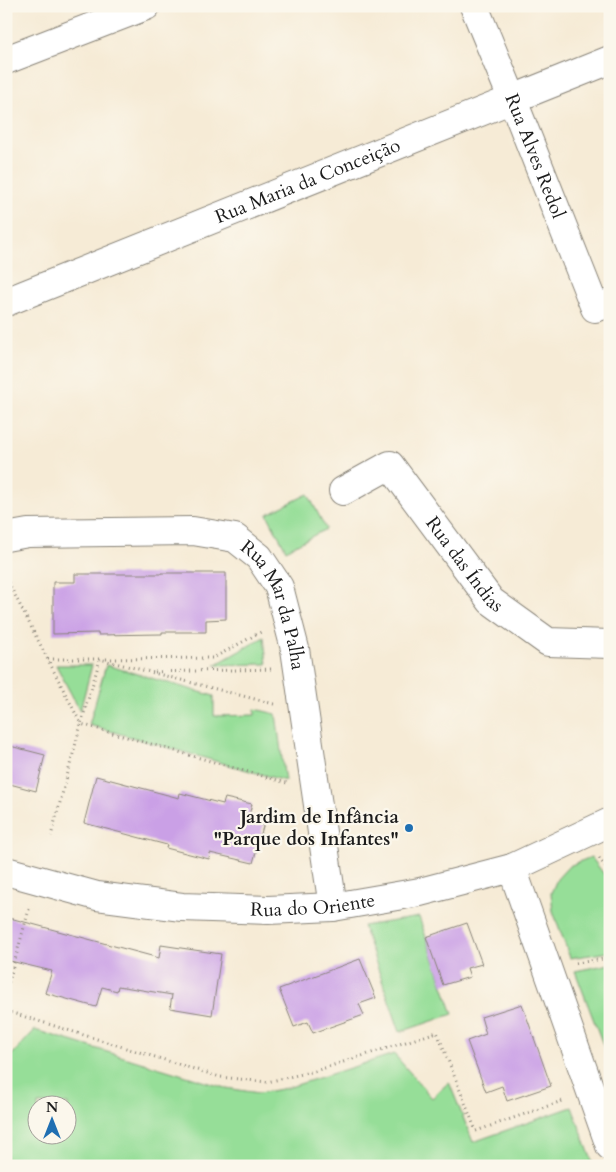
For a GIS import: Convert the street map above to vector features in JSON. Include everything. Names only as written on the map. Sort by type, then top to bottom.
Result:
[{"type":"street","points":[[6,60],[146,6]]},
{"type":"street","name":"Rua Alves Redol","points":[[474,6],[602,306]]},
{"type":"street","name":"Rua Maria da Conceição","points":[[6,302],[610,60]]},
{"type":"street","name":"Rua das Índias","points":[[343,490],[390,465],[491,601],[548,642],[610,644]]},
{"type":"street","name":"Rua Mar da Palha","points":[[6,537],[28,533],[193,531],[235,538],[259,557],[279,587],[295,649],[334,907]]},
{"type":"street","name":"Rua do Oriente","points":[[6,870],[97,896],[182,907],[268,910],[334,907],[420,892],[512,868],[610,822]]},
{"type":"street","points":[[512,868],[610,1146]]},
{"type":"path","points":[[6,578],[81,724],[290,784]]},
{"type":"path","points":[[48,659],[213,658],[268,628]]},
{"type":"path","points":[[100,659],[278,705]]},
{"type":"path","points":[[51,836],[100,659]]},
{"type":"path","points":[[150,672],[274,669]]},
{"type":"path","points":[[594,852],[610,873]]},
{"type":"path","points":[[6,992],[31,902]]},
{"type":"path","points":[[575,963],[610,958]]},
{"type":"path","points":[[6,1011],[220,1077],[267,1082],[316,1070],[436,1032],[476,1131],[572,1097]]},
{"type":"green space","points":[[308,494],[326,529],[286,550],[267,514]]},
{"type":"green space","points":[[264,637],[267,664],[215,665]]},
{"type":"green space","points":[[56,665],[92,665],[80,711]]},
{"type":"green space","points":[[106,665],[214,696],[214,716],[255,715],[255,709],[276,714],[285,781],[89,725]]},
{"type":"green space","points":[[591,857],[610,882],[610,952],[570,958],[553,911],[551,893],[557,879],[569,866]]},
{"type":"green space","points":[[419,917],[453,1014],[400,1032],[363,926]]},
{"type":"green space","points":[[610,964],[610,1063],[575,971]]},
{"type":"green space","points":[[35,1030],[226,1088],[259,1093],[287,1088],[394,1054],[432,1098],[449,1082],[473,1142],[572,1107],[594,1166],[6,1166],[6,1054],[10,1057]]},
{"type":"building","points":[[226,573],[226,619],[206,620],[206,632],[98,635],[98,633],[53,634],[53,582],[75,582],[75,574]]},
{"type":"building","points":[[6,745],[45,755],[36,791],[6,783]]},
{"type":"building","points":[[96,776],[179,798],[180,793],[223,804],[225,798],[252,804],[249,815],[265,819],[253,863],[210,853],[209,859],[166,848],[167,845],[84,823]]},
{"type":"building","points":[[6,917],[159,958],[161,945],[221,954],[212,1015],[170,1008],[172,995],[118,986],[117,991],[102,987],[96,1007],[45,993],[52,971],[6,960]]},
{"type":"building","points":[[467,923],[482,964],[467,968],[470,977],[443,985],[426,937]]},
{"type":"building","points":[[360,959],[376,998],[359,1004],[364,1015],[313,1033],[308,1022],[294,1027],[279,989]]},
{"type":"building","points":[[522,1004],[551,1086],[507,1101],[502,1086],[486,1092],[467,1041],[486,1034],[481,1017]]},
{"type":"place","name":"Jardim de Infância \"Parque dos Infantes\"","points":[[409,828]]}]
